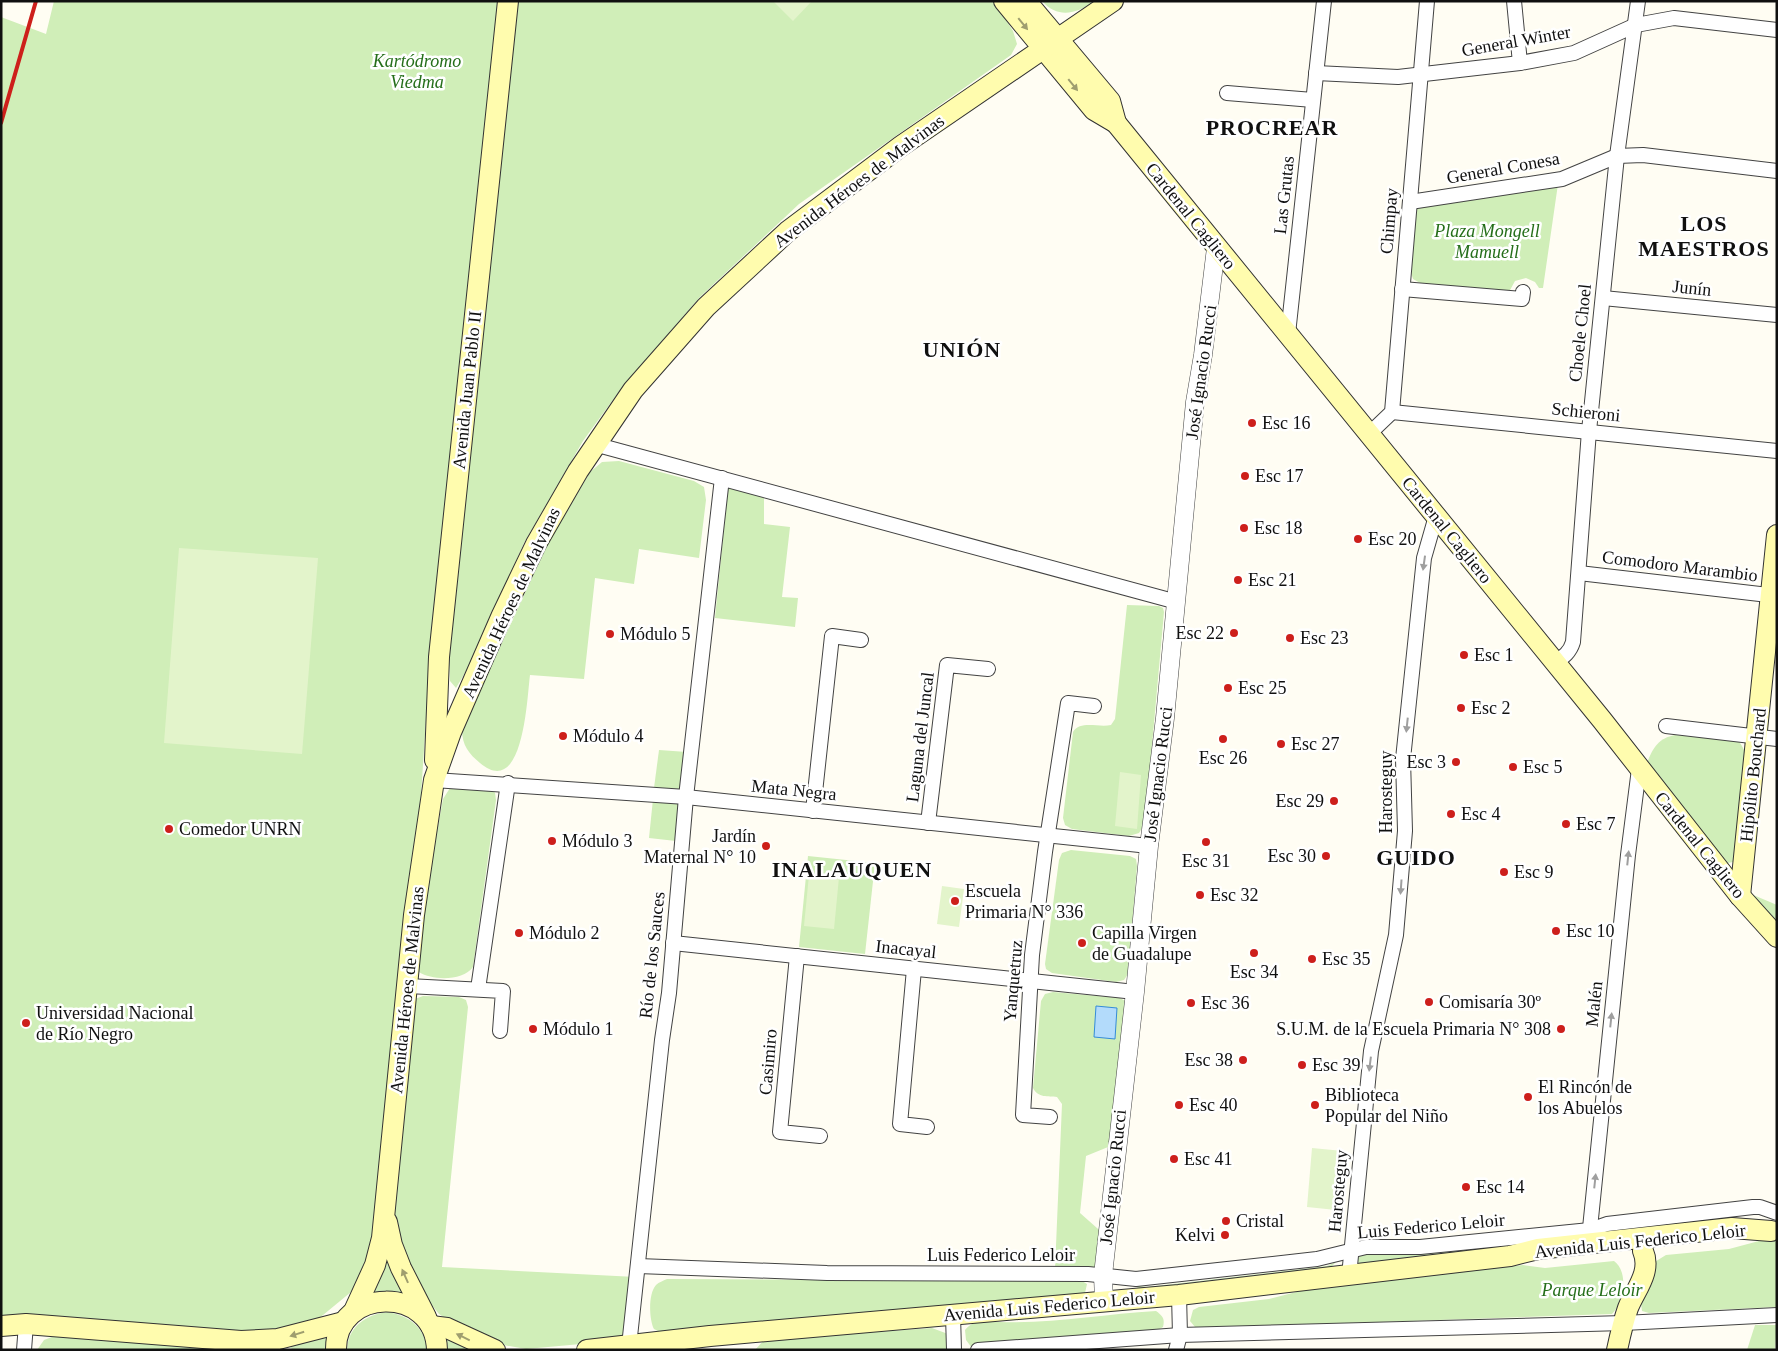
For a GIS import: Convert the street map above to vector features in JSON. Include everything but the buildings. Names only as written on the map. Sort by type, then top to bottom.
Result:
[{"type":"main road","name":"Avenida Juan Pablo II","points":[[434,780],[439,657],[508,1]]},
{"type":"main road","name":"Cardenal Cagliero","points":[[1004,1],[1050,42],[1110,101],[1116,123],[1555,662],[1740,896],[1777,937]]},
{"type":"main road","name":"Cardenal Cagliero","points":[[1026,1],[1050,42]]},
{"type":"main road","name":"Avenida Héroes de Malvinas","points":[[336,1350],[336,1342],[376,1265],[382,1238],[414,915],[434,780],[451,732],[536,544],[594,444],[633,390],[706,308],[788,231],[844,188],[1050,42],[1112,1]]},
{"type":"main road","name":"Hipólito Bouchard","points":[[1740,896],[1768,737],[1777,535]]},
{"type":"main road","name":"Avenida Héroes de Malvinas","points":[[384,1209],[392,1245],[409,1285],[429,1322],[437,1341],[437,1350]]},
{"type":"main road","name":"Avenida Luis Federico Leloir","points":[[1510,1256],[1541,1261],[1645,1245],[1732,1228],[1775,1225]]},
{"type":"main road","name":"Avenida Luis Federico Leloir","points":[[587,1350],[710,1336],[1104,1302],[1349,1276],[1510,1256],[1589,1237],[1645,1245]]},
{"type":"main road","points":[[1617,1350],[1626,1315],[1626,1295],[1635,1260],[1645,1245]]},
{"type":"main road","points":[[1,1326],[26,1324],[241,1341],[278,1339],[350,1317],[368,1304],[384,1300],[400,1302],[415,1309],[429,1322],[447,1328],[495,1350]]},
{"type":"main road","points":[[241,1341],[278,1350]]},
{"type":"street","name":"Las Grutas","points":[[1288,334],[1324,1]]},
{"type":"street","name":"Chimpay","points":[[1392,412],[1427,1]]},
{"type":"street","points":[[1514,1],[1520,63]]},
{"type":"street","name":"Choele Choel","points":[[1555,662],[1571,650],[1573,642],[1589,431],[1617,156],[1638,1]]},
{"type":"street","name":"General Winter","points":[[1316,73],[1398,77],[1520,63],[1574,53],[1636,25],[1674,18],[1777,30]]},
{"type":"street","points":[[1226,93],[1313,100]]},
{"type":"street","name":"General Conesa","points":[[1410,202],[1562,179],[1617,156],[1643,155],[1777,171]]},
{"type":"street","name":"José Ignacio Rucci","points":[[1104,1302],[1103,1275],[1135,992],[1149,846],[1164,731],[1195,402],[1203,355],[1216,248]]},
{"type":"street","points":[[1402,289],[1522,299],[1523,292]]},
{"type":"street","name":"Junín","points":[[1603,298],[1777,315]]},
{"type":"street","points":[[1369,434],[1392,412]]},
{"type":"street","name":"Schieroni","points":[[1392,412],[1777,451]]},
{"type":"street","points":[[594,444],[1177,602]]},
{"type":"street","name":"Río de los Sauces","points":[[629,1346],[673,943],[686,796],[722,478]]},
{"type":"street","name":"Harosteguy","points":[[1349,1276],[1371,1051],[1396,935],[1405,831],[1403,758],[1424,558],[1436,516]]},
{"type":"street","name":"Comodoro Marambio","points":[[1579,573],[1774,596]]},
{"type":"street","points":[[813,811],[832,636],[861,640]]},
{"type":"street","name":"Laguna del Juncal","points":[[928,823],[947,665],[988,669]]},
{"type":"street","name":"Yanquetruz","points":[[1050,1117],[1023,1115],[1030,980],[1048,834],[1068,703],[1094,706]]},
{"type":"street","points":[[1666,726],[1768,737]]},
{"type":"street","name":"Malén","points":[[1589,1237],[1628,855],[1639,769]]},
{"type":"street","name":"Mata Negra","points":[[434,780],[508,783],[686,796],[1149,846]]},
{"type":"street","points":[[478,989],[508,783]]},
{"type":"street","name":"Inacayal","points":[[673,943],[1135,992]]},
{"type":"street","name":"Casimiro","points":[[797,956],[780,1132],[820,1136]]},
{"type":"street","points":[[914,969],[900,1124],[927,1127]]},
{"type":"street","points":[[408,986],[503,991],[500,1031]]},
{"type":"street","name":"Luis Federico Leloir","points":[[638,1266],[827,1273],[1103,1275],[1136,1280],[1317,1259],[1351,1251],[1389,1246],[1420,1248],[1589,1237],[1607,1224],[1753,1207],[1760,1207],[1775,1225]]},
{"type":"street","points":[[1176,1350],[1180,1335],[1180,1294]]},
{"type":"street","points":[[953,1315],[954,1350]]},
{"type":"street","points":[[978,1350],[1180,1335],[1626,1315],[1777,1315]]},
{"type":"street","points":[[24,1350],[26,1324]]},
{"type":"green space","name":"Kartódromo Viedma","points":[[54,1],[498,1],[431,644],[421,795],[377,1236],[363,1276],[351,1292],[317,1320],[267,1333],[1,1316],[1,17],[46,34]]},
{"type":"green space","points":[[516,1],[994,1],[1013,31],[1017,44],[1011,55],[799,204],[700,297],[623,386],[583,441],[524,543],[469,666],[456,688],[450,681],[449,657]]},
{"type":"green space","points":[[773,1],[812,1],[793,21]]},
{"type":"green space","points":[[1042,1],[1095,1],[1082,9],[1061,13],[1048,7]]},
{"type":"green space","name":"Plaza Mongell Mamuell","points":[[1558,184],[1543,288],[1539,288],[1535,282],[1526,278],[1515,281],[1509,292],[1422,284],[1413,279],[1410,269],[1416,209],[1425,203]]},
{"type":"green space","points":[[619,461],[694,481],[704,487],[706,500],[699,558],[639,549],[634,584],[595,578],[584,679],[530,675],[520,741],[514,757],[506,768],[495,771],[480,763],[469,753],[463,740],[462,730],[545,549],[590,472],[602,462]]},
{"type":"green space","points":[[728,487],[764,497],[764,524],[790,527],[782,597],[798,598],[795,627],[715,618]]},
{"type":"green space","points":[[179,548],[318,558],[302,754],[164,743]]},
{"type":"green space","points":[[1127,605],[1159,606],[1163,608],[1164,612],[1145,823],[1139,833],[1129,836],[1072,829],[1065,825],[1063,818],[1073,732],[1076,728],[1085,725],[1111,725],[1115,719]]},
{"type":"green space","points":[[1669,736],[1739,741],[1747,755],[1738,856],[1733,862],[1728,863],[1722,858],[1647,763],[1657,744]]},
{"type":"green space","points":[[659,750],[687,752],[682,791],[654,788]]},
{"type":"green space","points":[[1120,772],[1141,775],[1137,829],[1115,826]]},
{"type":"green space","points":[[450,788],[492,789],[496,800],[473,967],[462,975],[440,978],[419,972],[417,966],[421,916],[443,799]]},
{"type":"green space","points":[[653,799],[681,802],[676,841],[649,838]]},
{"type":"green space","points":[[1071,850],[1130,856],[1136,859],[1128,974],[1124,980],[1116,982],[1052,973],[1046,969],[1045,964],[1059,860],[1062,853]]},
{"type":"green space","points":[[808,856],[875,863],[865,954],[799,947]]},
{"type":"green space","points":[[809,875],[839,877],[834,929],[804,926]]},
{"type":"green space","points":[[942,886],[964,889],[959,927],[937,924]]},
{"type":"green space","points":[[1751,894],[1777,905],[1777,926]]},
{"type":"green space","points":[[1053,992],[1120,998],[1127,1002],[1113,1145],[1086,1156],[1080,1213],[1106,1236],[1103,1263],[1094,1269],[1055,1269],[1062,1104],[1057,1097],[1040,1095],[1033,1088],[1041,1001],[1045,994]]},
{"type":"green space","points":[[423,996],[459,997],[466,1000],[468,1007],[442,1267],[636,1277],[626,1337],[614,1341],[526,1349],[492,1343],[458,1327],[439,1314],[418,1288],[393,1222],[415,999]]},
{"type":"green space","points":[[1312,1148],[1343,1151],[1336,1210],[1307,1207]]},
{"type":"green space","points":[[1581,1238],[1360,1265],[1356,1259],[1365,1252]]},
{"type":"green space","name":"Parque Leloir","points":[[1777,1239],[1777,1307],[1649,1313],[1642,1311],[1641,1304],[1653,1263],[1666,1255],[1729,1249],[1759,1241]]},
{"type":"green space","points":[[385,1259],[388,1261],[407,1297],[385,1298],[367,1292]]},
{"type":"green space","name":"Parque Leloir","points":[[1614,1261],[1622,1272],[1623,1287],[1622,1295],[1612,1314],[1202,1328],[1195,1327],[1190,1321],[1193,1310],[1199,1307],[1269,1299],[1312,1288],[1523,1265],[1545,1268]]},
{"type":"green space","points":[[1336,1262],[1329,1269],[1144,1290],[1131,1285],[1147,1287],[1327,1266]]},
{"type":"green space","points":[[667,1279],[1082,1281],[1087,1284],[1085,1293],[662,1333],[654,1329],[652,1325],[650,1313],[651,1300],[653,1289],[656,1285]]},
{"type":"green space","points":[[1156,1311],[1162,1316],[1164,1322],[1163,1327],[1156,1331],[972,1348],[966,1340],[965,1330],[968,1326],[981,1322],[1039,1322]]},
{"type":"green space","points":[[387,1312],[402,1316],[414,1324],[423,1335],[427,1350],[347,1350],[351,1334],[360,1323],[372,1316]]},
{"type":"green space","points":[[1755,1325],[1777,1325],[1775,1350],[1747,1350]]},
{"type":"green space","points":[[932,1328],[948,1334],[955,1350],[755,1350],[764,1340]]},
{"type":"green space","points":[[331,1329],[331,1350],[293,1350],[289,1346]]},
{"type":"green space","points":[[65,1332],[259,1350],[37,1350],[44,1340]]},
{"type":"green space","points":[[444,1336],[471,1350],[442,1350]]},
{"type":"water","points":[[1096,1006],[1117,1008],[1115,1039],[1094,1037]]},
{"type":"railway","points":[[1,123],[36,1]]},
{"type":"place","name":"Esc 16","points":[[1252,423]]},
{"type":"place","name":"Esc 17","points":[[1245,476]]},
{"type":"place","name":"Esc 18","points":[[1244,528]]},
{"type":"place","name":"Esc 20","points":[[1358,539]]},
{"type":"place","name":"Esc 21","points":[[1238,580]]},
{"type":"place","name":"Esc 22","points":[[1234,633]]},
{"type":"place","name":"Módulo 5","points":[[610,634]]},
{"type":"place","name":"Esc 23","points":[[1290,638]]},
{"type":"place","name":"Esc 1","points":[[1464,655]]},
{"type":"place","name":"Esc 25","points":[[1228,688]]},
{"type":"place","name":"Esc 2","points":[[1461,708]]},
{"type":"place","name":"Módulo 4","points":[[563,736]]},
{"type":"place","name":"Esc 26","points":[[1223,739]]},
{"type":"place","name":"Esc 27","points":[[1281,744]]},
{"type":"place","name":"Esc 3","points":[[1456,762]]},
{"type":"place","name":"Esc 5","points":[[1513,767]]},
{"type":"place","name":"Esc 29","points":[[1334,801]]},
{"type":"place","name":"Esc 4","points":[[1451,814]]},
{"type":"place","name":"Esc 7","points":[[1566,824]]},
{"type":"place","name":"Comedor UNRN","points":[[169,829]]},
{"type":"place","name":"Módulo 3","points":[[552,841]]},
{"type":"place","name":"Esc 31","points":[[1206,842]]},
{"type":"place","name":"Jardín Maternal N° 10","points":[[766,846]]},
{"type":"place","name":"Esc 30","points":[[1326,856]]},
{"type":"place","name":"Esc 9","points":[[1504,872]]},
{"type":"place","name":"Esc 32","points":[[1200,895]]},
{"type":"place","name":"Escuela Primaria N° 336","points":[[955,901]]},
{"type":"place","name":"Esc 10","points":[[1556,931]]},
{"type":"place","name":"Módulo 2","points":[[519,933]]},
{"type":"place","name":"Capilla Virgen de Guadalupe","points":[[1082,943]]},
{"type":"place","name":"Esc 34","points":[[1254,953]]},
{"type":"place","name":"Esc 35","points":[[1312,959]]},
{"type":"place","name":"Comisaría 30º","points":[[1429,1002]]},
{"type":"place","name":"Esc 36","points":[[1191,1003]]},
{"type":"place","name":"Universidad Nacional de Río Negro","points":[[26,1023]]},
{"type":"place","name":"Módulo 1","points":[[533,1029]]},
{"type":"place","name":"S.U.M. de la Escuela Primaria N° 308","points":[[1561,1029]]},
{"type":"place","name":"Esc 38","points":[[1243,1060]]},
{"type":"place","name":"Esc 39","points":[[1302,1065]]},
{"type":"place","name":"El Rincón de los Abuelos","points":[[1528,1097]]},
{"type":"place","name":"Esc 40","points":[[1179,1105]]},
{"type":"place","name":"Biblioteca Popular del Niño","points":[[1315,1105]]},
{"type":"place","name":"Esc 41","points":[[1174,1159]]},
{"type":"place","name":"Esc 14","points":[[1466,1187]]},
{"type":"place","name":"Cristal","points":[[1226,1221]]},
{"type":"place","name":"Kelvi","points":[[1225,1235]]},
{"type":"district","name":"PROCREAR","points":[[1272,127]]},
{"type":"district","name":"LOS MAESTROS","points":[[1704,236]]},
{"type":"district","name":"UNIÓN","points":[[962,349]]},
{"type":"district","name":"GUIDO","points":[[1416,857]]},
{"type":"district","name":"INALAUQUEN","points":[[852,869]]}]
